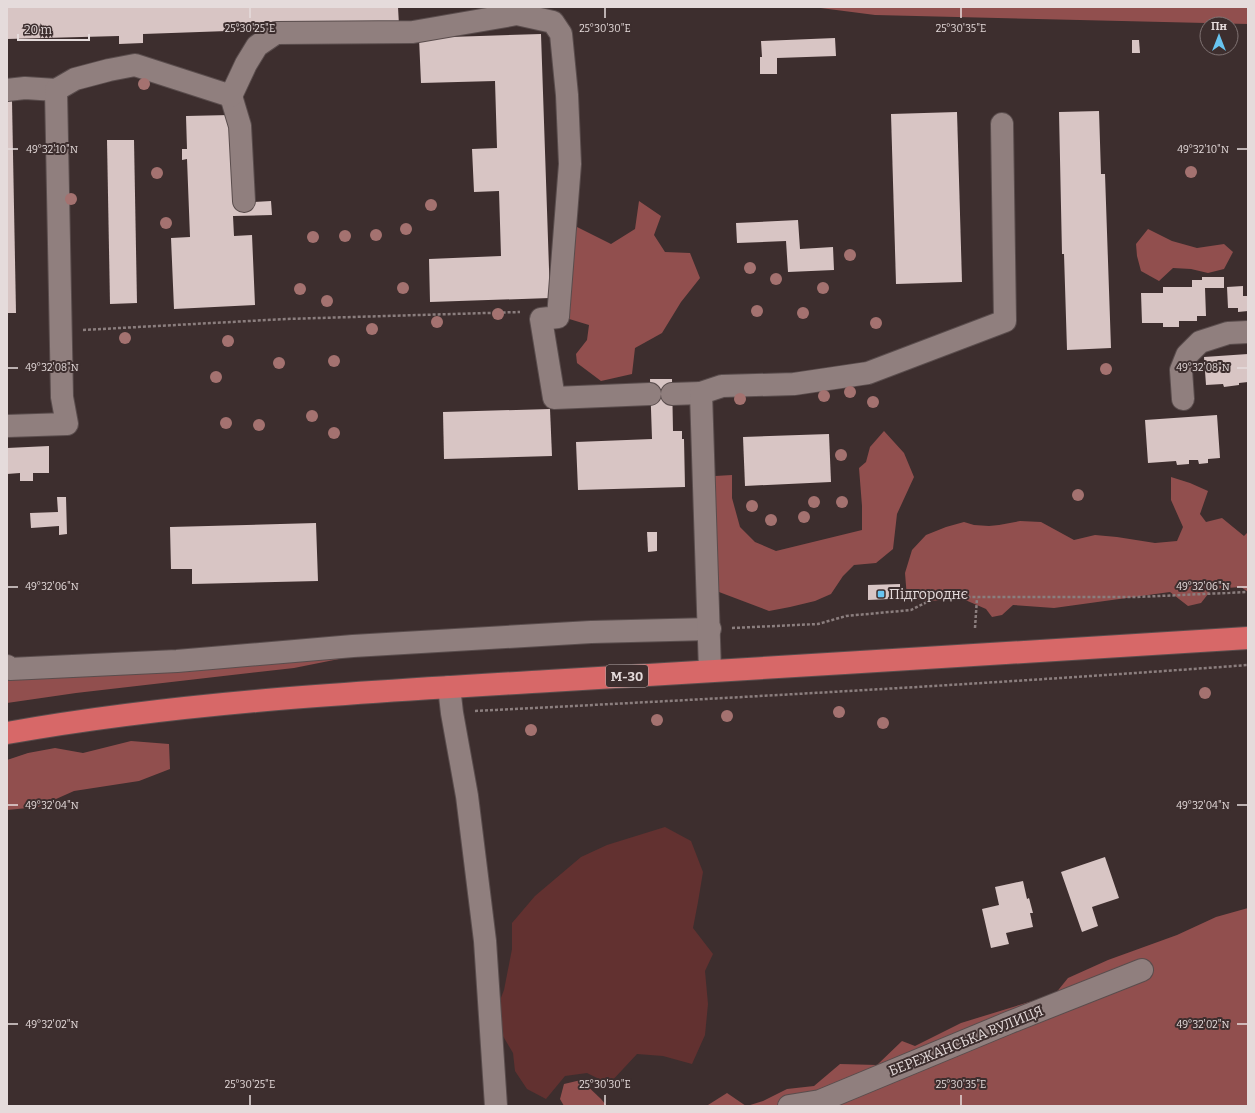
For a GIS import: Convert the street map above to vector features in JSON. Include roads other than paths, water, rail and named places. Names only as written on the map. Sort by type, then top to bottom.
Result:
[{"type":"highway","name":"М-30","points":[[7,733],[55,724],[196,706],[339,694],[976,656],[1248,638]]},
{"type":"street","points":[[244,201],[240,126],[231,96],[246,64],[257,46],[276,33],[413,32],[517,14],[553,22],[561,34],[568,95],[570,164],[558,317],[540,319],[554,398],[650,394]]},
{"type":"street","points":[[7,90],[25,88],[56,90],[75,79],[135,65],[231,96]]},
{"type":"street","points":[[7,426],[67,424],[62,397],[56,90]]},
{"type":"street","points":[[672,394],[701,393],[722,386],[794,384],[868,373],[1005,321],[1002,124]]},
{"type":"street","points":[[1183,399],[1181,370],[1187,355],[1200,342],[1228,333],[1248,332]]},
{"type":"street","points":[[701,393],[710,629],[710,671]]},
{"type":"street","points":[[7,666],[10,669],[177,661],[353,646],[591,632],[710,629]]},
{"type":"street","points":[[449,687],[452,713],[467,796],[485,941],[496,1106]]},
{"type":"street","name":"БЕРЕЖАНСЬКА ВУЛИЦЯ","points":[[789,1106],[820,1101],[1008,1023],[1142,970]]},
{"type":"place","name":"Підгороднє","points":[[881,594]]}]
